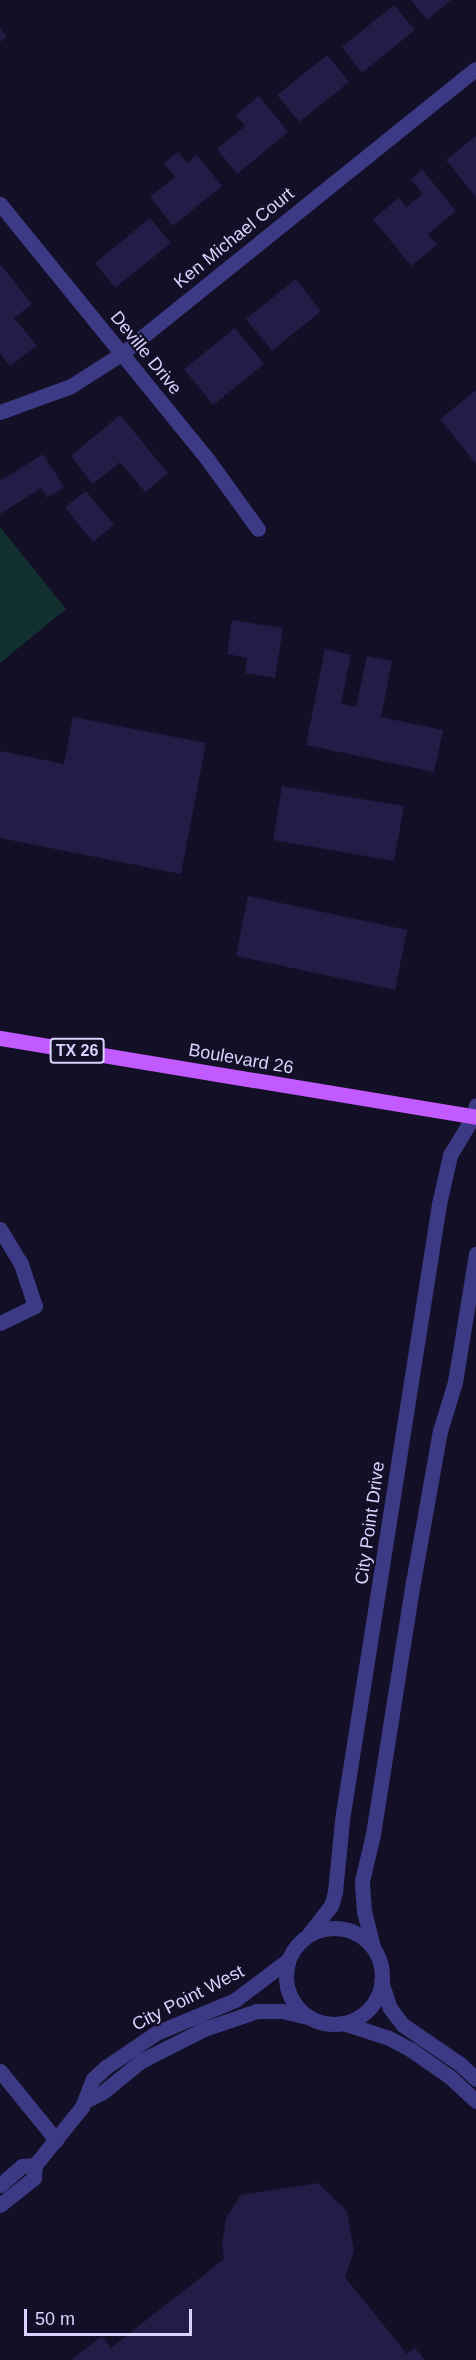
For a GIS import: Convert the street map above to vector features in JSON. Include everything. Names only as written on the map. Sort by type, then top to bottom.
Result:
[{"type":"main road","name":"Boulevard 26","points":[[0,1038],[475,1116]]},
{"type":"street","name":"Ken Michael Court","points":[[0,412],[71,386],[121,354],[476,69]]},
{"type":"street","name":"Deville Drive","points":[[0,204],[208,460],[258,529]]},
{"type":"street","name":"City Point Drive","points":[[308,1935],[331,1906],[335,1892],[342,1820],[439,1204],[450,1155],[475,1116]]},
{"type":"street","points":[[0,1229],[21,1264],[34,1306],[0,1323]]},
{"type":"street","points":[[476,1254],[455,1382],[437,1443],[374,1834],[362,1881],[364,1912],[390,2008],[403,2025],[460,2064],[476,2079]]},
{"type":"street","points":[[373,1947],[355,1932],[344,1929],[321,1929],[308,1935],[293,1950],[288,1960],[286,1972],[289,1993],[294,2002],[309,2017],[329,2024],[343,2023],[389,2038],[410,2049],[450,2077],[476,2101]]},
{"type":"street","name":"City Point West","points":[[0,2205],[34,2178],[35,2165],[87,2100],[93,2079],[120,2056],[156,2033],[235,2000],[288,1960]]},
{"type":"street","points":[[343,2023],[368,2010],[381,1981]]},
{"type":"street","name":"City Point West","points":[[87,2100],[103,2092],[141,2061],[204,2029],[257,2011],[282,2011],[309,2017]]},
{"type":"street","points":[[0,2072],[56,2140]]},
{"type":"street","name":"City Point West","points":[[0,2185],[22,2166],[35,2165]]},
{"type":"green space","points":[[0,527],[66,609],[0,663]]},
{"type":"building","points":[[411,0],[451,0],[427,20]]},
{"type":"building","points":[[394,5],[415,30],[362,73],[342,47]]},
{"type":"building","points":[[0,28],[7,37],[0,42]]},
{"type":"building","points":[[327,55],[349,82],[299,122],[277,95]]},
{"type":"building","points":[[259,96],[288,132],[237,174],[217,149],[245,126],[236,115]]},
{"type":"building","points":[[476,136],[476,197],[446,160]]},
{"type":"building","points":[[178,152],[187,163],[197,155],[222,186],[173,226],[150,197],[175,177],[164,163]]},
{"type":"building","points":[[422,169],[456,211],[428,234],[437,245],[411,266],[373,219],[399,198],[406,207],[423,194],[411,179]]},
{"type":"building","points":[[150,218],[171,243],[115,288],[95,263]]},
{"type":"building","points":[[0,264],[32,304],[14,318],[37,346],[10,366],[0,353]]},
{"type":"building","points":[[296,279],[321,311],[272,351],[246,319]]},
{"type":"building","points":[[235,328],[264,364],[213,405],[184,369]]},
{"type":"building","points":[[476,390],[476,464],[440,419]]},
{"type":"building","points":[[120,415],[168,473],[145,492],[120,462],[93,484],[71,456]]},
{"type":"building","points":[[43,454],[64,487],[47,498],[41,488],[0,514],[0,481]]},
{"type":"building","points":[[86,491],[114,525],[93,542],[65,507]]},
{"type":"building","points":[[232,620],[283,628],[275,678],[245,673],[247,658],[227,654]]},
{"type":"building","points":[[325,649],[351,655],[341,704],[356,707],[367,656],[392,661],[381,717],[443,730],[434,772],[306,745]]},
{"type":"building","points":[[73,717],[206,743],[181,874],[0,838],[0,751],[64,764]]},
{"type":"building","points":[[282,786],[404,806],[394,861],[273,840]]},
{"type":"building","points":[[248,896],[407,930],[395,990],[236,956]]},
{"type":"building","points":[[318,2183],[347,2211],[354,2251],[345,2277],[407,2354],[415,2348],[425,2360],[71,2360],[102,2336],[111,2348],[224,2259],[222,2245],[226,2218],[241,2195]]}]
